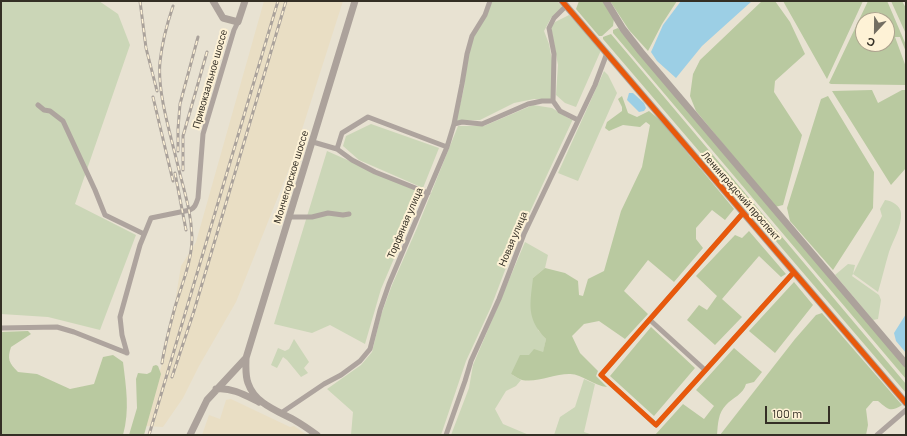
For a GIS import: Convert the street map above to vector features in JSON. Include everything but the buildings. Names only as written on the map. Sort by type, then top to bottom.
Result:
[{"type":"street","name":"Привокзальное шоссе","points":[[213,1],[223,18],[238,22]]},
{"type":"street","name":"Привокзальное шоссе","points":[[144,234],[151,218],[190,210],[195,206],[198,198],[203,134],[234,30],[245,1]]},
{"type":"street","name":"Мончегорское шоссе","points":[[246,358],[355,1]]},
{"type":"street","name":"Торфяная улица","points":[[281,413],[324,384],[341,375],[360,361],[370,349],[380,310],[389,284],[447,147],[454,124],[466,54],[472,36],[485,16],[490,1]]},
{"type":"street","name":"Ленинградский проспект","points":[[606,1],[623,29],[641,52],[906,364]]},
{"type":"street","points":[[564,3],[549,28],[554,54],[553,101],[560,112],[578,120]]},
{"type":"street","name":"Ленинградский проспект","points":[[564,3],[906,403]]},
{"type":"street","name":"Новая улица","points":[[446,435],[471,361],[499,299],[524,234],[595,85],[607,54]]},
{"type":"street","points":[[454,124],[462,122],[482,124],[528,104],[542,101],[553,101]]},
{"type":"street","points":[[1,328],[57,327],[128,353],[122,335],[120,317],[144,234],[105,215],[63,121],[50,111],[44,110],[38,105]]},
{"type":"street","points":[[337,149],[342,133],[368,117],[447,147]]},
{"type":"street","points":[[313,142],[337,149],[352,160],[375,172],[428,194]]},
{"type":"street","points":[[290,217],[312,217],[328,213],[343,216],[349,214]]},
{"type":"street","points":[[743,213],[601,375],[656,425],[794,272]]},
{"type":"street","points":[[650,320],[706,370]]},
{"type":"street","points":[[246,358],[245,371],[248,384],[256,397],[262,403]]},
{"type":"street","points":[[190,435],[207,400],[246,358]]},
{"type":"street","points":[[216,389],[235,391],[262,403],[298,422],[317,435]]},
{"type":"street","points":[[877,435],[906,410]]},
{"type":"shaded area","points":[[264,1],[343,1],[291,164],[236,302],[199,366],[183,398],[163,427],[145,426],[169,338],[181,266],[196,242]]},
{"type":"shaded area","points":[[231,399],[290,427],[294,426],[307,435],[202,435],[209,415],[220,419],[226,400]]},
{"type":"green space","points":[[1,1],[99,1],[118,14],[130,45],[75,204],[136,235],[100,330],[48,317],[1,314]]},
{"type":"green space","points":[[491,1],[557,1],[562,7],[551,18],[544,31],[549,44],[554,71],[551,99],[534,99],[514,103],[480,120],[456,121],[464,88],[467,61],[474,36]]},
{"type":"green space","points":[[579,1],[604,1],[614,18],[613,26],[602,36],[599,36],[576,9]]},
{"type":"green space","points":[[610,1],[677,1],[662,24],[648,51],[629,30]]},
{"type":"green space","points":[[762,1],[775,1],[790,22],[805,54],[775,81],[774,92],[802,135],[783,205],[775,207],[696,111],[690,96],[693,74],[700,60]]},
{"type":"green space","points":[[783,1],[863,1],[858,12],[855,12],[855,18],[827,79]]},
{"type":"green space","points":[[868,1],[887,1],[892,12],[863,12]]},
{"type":"green space","points":[[891,1],[902,1],[906,8],[906,34]]},
{"type":"green space","points":[[569,15],[602,48],[576,107],[565,103],[556,95],[558,65],[551,27],[555,22]]},
{"type":"green space","points":[[895,20],[906,45],[906,52],[900,37],[895,37]]},
{"type":"green space","points":[[618,28],[906,368],[906,379],[613,33],[613,30]]},
{"type":"green space","points":[[855,28],[855,52],[895,52],[895,37],[906,67],[906,85],[829,83]]},
{"type":"green space","points":[[611,34],[906,384],[906,393],[603,39],[603,37]]},
{"type":"green space","points":[[604,71],[608,75],[617,93],[578,181],[558,173]]},
{"type":"green space","points":[[872,90],[878,103],[902,90],[906,90],[906,168],[891,185],[832,91]]},
{"type":"green space","points":[[622,96],[628,113],[637,117],[649,111],[660,120],[734,209],[725,220],[712,210],[696,228],[696,239],[703,248],[674,282],[648,260],[624,291],[648,314],[625,339],[599,321],[584,324],[572,336],[580,353],[598,371],[596,376],[607,387],[574,374],[563,374],[528,381],[522,380],[511,374],[520,355],[529,355],[534,349],[543,352],[546,339],[532,318],[531,296],[533,278],[545,268],[565,273],[578,281],[579,295],[583,296],[588,279],[604,271],[621,211],[642,167],[650,125],[646,122],[640,127],[623,125],[609,131],[605,128],[607,122],[622,111],[622,107],[618,99]]},
{"type":"green space","points":[[828,96],[874,172],[873,208],[833,270],[790,221],[787,208],[821,99]]},
{"type":"green space","points":[[533,105],[552,108],[570,119],[573,119],[515,244],[491,307],[466,361],[441,435],[351,435],[353,412],[327,389],[361,365],[372,352],[381,315],[392,285],[417,228],[458,126],[484,126]]},
{"type":"green space","points":[[371,124],[439,148],[423,188],[359,160],[343,146],[346,136]]},
{"type":"green space","points":[[327,151],[422,193],[381,289],[365,344],[330,325],[312,333],[274,324]]},
{"type":"green space","points":[[885,200],[893,202],[900,210],[901,218],[897,233],[889,252],[878,292],[853,274],[882,216],[880,209]]},
{"type":"green space","points":[[749,231],[786,274],[781,277],[759,256],[722,299],[742,317],[715,345],[687,320],[699,305],[707,310],[717,296],[696,276],[735,235],[742,238]]},
{"type":"green space","points":[[525,242],[548,255],[545,268],[533,278],[538,330],[546,339],[543,353],[511,374],[521,380],[516,386],[506,391],[495,409],[503,424],[529,435],[451,435],[469,388],[473,365]]},
{"type":"green space","points":[[848,264],[855,265],[852,276],[879,295],[881,300],[878,319],[873,320],[835,275]]},
{"type":"green space","points":[[794,282],[813,305],[775,353],[749,331]]},
{"type":"green space","points":[[822,313],[902,405],[895,409],[889,409],[878,401],[873,401],[866,409],[868,425],[866,435],[720,435],[795,339],[816,315]]},
{"type":"green space","points":[[651,327],[695,368],[654,416],[610,376]]},
{"type":"green space","points":[[28,331],[31,334],[11,347],[9,358],[13,366],[18,372],[37,374],[70,389],[94,384],[103,357],[113,355],[123,362],[127,408],[123,435],[1,435],[1,332]]},
{"type":"green space","points":[[294,339],[309,362],[304,368],[308,373],[301,377],[283,357],[277,368],[271,365],[278,348],[285,351],[289,349]]},
{"type":"green space","points":[[734,348],[762,372],[754,382],[746,384],[743,391],[723,408],[719,419],[717,435],[655,435],[683,404],[704,419],[714,406],[696,390]]},
{"type":"green space","points":[[153,366],[158,366],[161,374],[144,435],[129,435],[137,408],[136,379],[138,373],[147,374],[151,372]]},
{"type":"green space","points":[[584,379],[595,384],[584,432],[593,435],[554,435],[560,417],[575,407]]},
{"type":"water","points":[[681,1],[752,1],[702,46],[676,78],[657,61],[651,52],[663,25]]},
{"type":"water","points":[[629,93],[633,93],[644,103],[646,108],[644,111],[639,112],[627,100]]},
{"type":"water","points":[[906,314],[906,353],[896,341],[894,333]]},
{"type":"railway","points":[[140,1],[146,48],[157,91]]},
{"type":"railway","points":[[149,435],[278,1]]},
{"type":"railway","points":[[172,377],[194,311],[286,1]]},
{"type":"railway","points":[[162,363],[166,342],[192,246],[189,209],[165,114],[161,87],[161,55],[165,33],[173,6]]},
{"type":"railway","points":[[178,151],[180,104],[198,37]]},
{"type":"railway","points":[[183,170],[183,136],[207,52]]},
{"type":"railway","points":[[153,97],[173,181]]},
{"type":"railway","points":[[175,173],[186,230]]},
{"type":"cycle path","points":[[562,1],[906,403]]},
{"type":"cycle path","points":[[743,213],[601,375],[656,425],[794,272]]}]
